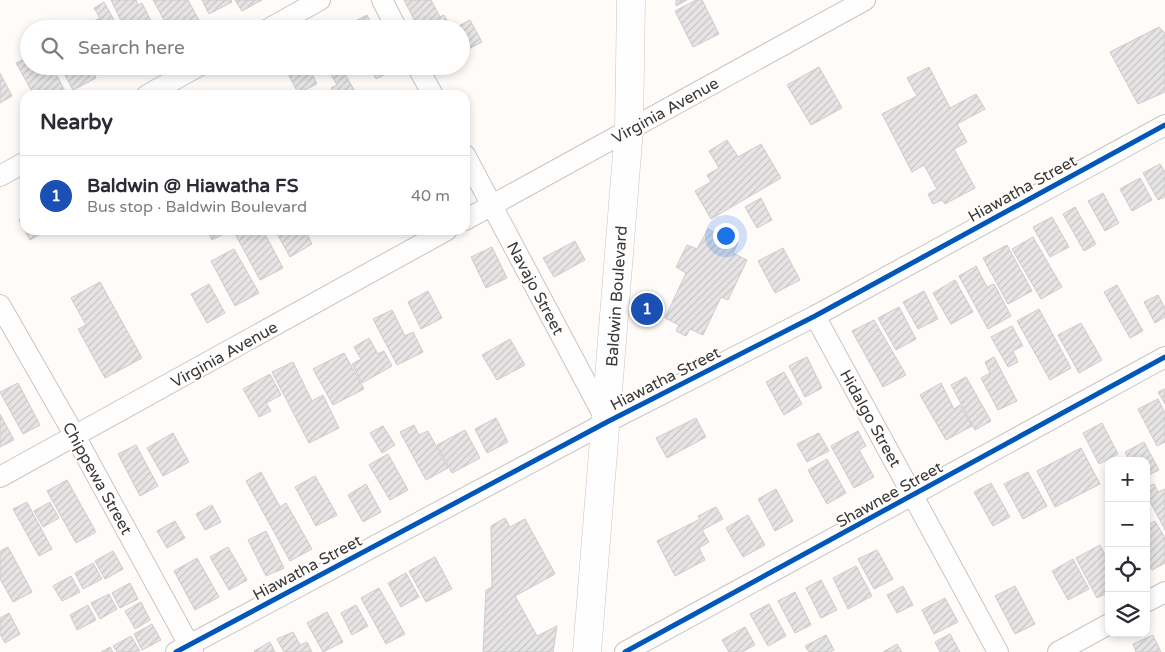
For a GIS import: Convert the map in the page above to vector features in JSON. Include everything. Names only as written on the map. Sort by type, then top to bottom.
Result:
[{"type":"main road","name":"Baldwin Boulevard","points":[[587,652],[607,422],[629,129],[631,0]]},
{"type":"street","points":[[284,20],[320,0]]},
{"type":"street","points":[[382,0],[392,20]]},
{"type":"street","name":"Virginia Avenue","points":[[470,217],[865,0]]},
{"type":"street","points":[[156,90],[184,75]]},
{"type":"street","points":[[422,75],[430,90]]},
{"type":"street","name":"Hiawatha Street","points":[[186,649],[607,422],[815,316],[1165,125]]},
{"type":"street","name":"Navajo Street","points":[[470,164],[607,422]]},
{"type":"street","points":[[0,176],[20,165]]},
{"type":"street","name":"Virginia Avenue","points":[[0,477],[438,235]]},
{"type":"street","name":"Chippewa Street","points":[[0,304],[75,436],[186,649]]},
{"type":"street","name":"Hidalgo Street","points":[[815,316],[998,652]]},
{"type":"street","name":"Shawnee Street","points":[[625,652],[1165,357]]},
{"type":"street","points":[[1150,600],[1165,592]]},
{"type":"street","points":[[1058,652],[1105,626]]},
{"type":"building","points":[[111,0],[136,0],[138,5],[142,3],[150,20],[121,20]]},
{"type":"building","points":[[153,0],[188,0],[199,20],[164,20]]},
{"type":"building","points":[[202,0],[231,0],[232,2],[209,14]]},
{"type":"building","points":[[235,0],[262,0],[242,11]]},
{"type":"building","points":[[404,0],[431,0],[440,17],[444,15],[447,20],[414,20]]},
{"type":"building","points":[[676,0],[687,0],[676,6]]},
{"type":"building","points":[[696,0],[702,0],[719,34],[693,47],[675,11]]},
{"type":"building","points":[[104,2],[114,20],[96,20],[100,18],[94,8]]},
{"type":"building","points":[[367,15],[370,20],[357,20]]},
{"type":"building","points":[[470,20],[482,42],[470,48]]},
{"type":"building","points":[[1159,27],[1165,33],[1165,92],[1138,104],[1110,52]]},
{"type":"building","points":[[20,61],[20,70],[16,63]]},
{"type":"building","points":[[819,67],[842,108],[811,125],[787,85]]},
{"type":"building","points":[[929,67],[950,108],[976,94],[985,109],[957,124],[967,142],[954,149],[975,188],[945,204],[942,200],[933,204],[928,194],[937,189],[924,165],[912,172],[882,114],[917,96],[907,78]]},
{"type":"building","points":[[0,73],[12,96],[0,103]]},
{"type":"building","points":[[23,75],[57,75],[64,90],[31,90]]},
{"type":"building","points":[[65,75],[94,75],[96,78],[73,90]]},
{"type":"building","points":[[289,75],[312,75],[317,84],[304,90],[296,90]]},
{"type":"building","points":[[331,75],[345,75],[354,90],[332,90],[331,88],[337,85]]},
{"type":"building","points":[[374,75],[384,75],[376,79]]},
{"type":"building","points":[[727,140],[738,157],[761,144],[781,178],[711,219],[695,191],[711,182],[707,175],[719,168],[709,151]]},
{"type":"building","points":[[1160,164],[1165,172],[1165,197],[1158,200],[1143,173]]},
{"type":"building","points":[[1140,178],[1152,200],[1132,211],[1120,189]]},
{"type":"building","points":[[1103,193],[1119,223],[1105,231],[1088,201]]},
{"type":"building","points":[[761,198],[772,220],[757,228],[745,207]]},
{"type":"building","points":[[1075,207],[1096,244],[1084,251],[1063,214]]},
{"type":"building","points":[[1052,217],[1069,247],[1050,257],[1033,227]]},
{"type":"building","points":[[708,229],[738,243],[733,253],[747,260],[728,300],[721,297],[703,335],[690,329],[686,336],[676,331],[679,325],[665,318],[686,273],[676,267],[687,245],[697,249]]},
{"type":"building","points":[[27,235],[39,235],[30,240]]},
{"type":"building","points":[[210,235],[222,235],[212,240]]},
{"type":"building","points":[[236,235],[266,235],[283,268],[260,280]]},
{"type":"building","points":[[278,235],[308,235],[312,244],[290,257]]},
{"type":"building","points":[[1033,237],[1062,287],[1041,299],[1012,249]]},
{"type":"building","points":[[575,241],[585,260],[554,277],[543,258]]},
{"type":"building","points":[[1007,245],[1032,291],[1008,304],[983,258]]},
{"type":"building","points":[[492,247],[507,278],[486,288],[471,257]]},
{"type":"building","points":[[783,248],[800,280],[775,293],[758,261]]},
{"type":"building","points":[[234,249],[259,293],[235,306],[211,261]]},
{"type":"building","points":[[976,266],[987,287],[994,284],[1011,316],[988,329],[959,276]]},
{"type":"building","points":[[955,280],[973,312],[951,324],[933,293]]},
{"type":"building","points":[[100,282],[142,358],[105,378],[78,329],[86,325],[71,298]]},
{"type":"building","points":[[209,284],[225,313],[207,323],[191,294]]},
{"type":"building","points":[[1117,285],[1143,331],[1130,338],[1104,292]]},
{"type":"building","points":[[428,291],[442,318],[421,329],[408,302]]},
{"type":"building","points":[[924,291],[938,319],[918,329],[903,302]]},
{"type":"building","points":[[1158,295],[1165,308],[1165,317],[1155,323],[1144,302]]},
{"type":"building","points":[[899,307],[916,339],[896,350],[878,318]]},
{"type":"building","points":[[1039,309],[1071,368],[1050,380],[1017,321]]},
{"type":"building","points":[[392,310],[405,336],[413,332],[423,352],[397,365],[373,319]]},
{"type":"building","points":[[874,320],[906,375],[883,387],[852,331]]},
{"type":"building","points":[[1081,323],[1102,360],[1079,373],[1058,335]]},
{"type":"building","points":[[1012,326],[1023,346],[1013,351],[1018,362],[1008,367],[991,337]]},
{"type":"building","points":[[369,338],[378,354],[384,351],[392,366],[362,383],[352,364],[361,359],[354,347]]},
{"type":"building","points":[[510,339],[525,365],[497,380],[482,355]]},
{"type":"building","points":[[344,353],[364,389],[333,405],[313,369]]},
{"type":"building","points":[[807,357],[822,388],[805,397],[789,366]]},
{"type":"building","points":[[994,357],[1017,401],[998,410],[981,378],[990,373],[985,362]]},
{"type":"building","points":[[293,362],[312,401],[323,395],[339,428],[309,443],[272,372]]},
{"type":"building","points":[[784,372],[802,404],[784,415],[766,382]]},
{"type":"building","points":[[270,374],[281,395],[266,403],[271,411],[259,417],[243,389]]},
{"type":"building","points":[[966,377],[991,421],[975,430],[951,385]]},
{"type":"building","points":[[18,383],[40,425],[23,434],[0,392]]},
{"type":"building","points":[[941,383],[954,409],[960,405],[972,426],[946,440],[920,395]]},
{"type":"building","points":[[1165,389],[1165,404],[1158,392]]},
{"type":"building","points":[[1158,399],[1165,413],[1165,442],[1157,446],[1138,409]]},
{"type":"building","points":[[0,414],[14,440],[0,447]]},
{"type":"building","points":[[496,418],[508,442],[487,453],[475,429]]},
{"type":"building","points":[[696,418],[706,437],[667,458],[656,438]]},
{"type":"building","points":[[1102,423],[1118,454],[1112,457],[1105,457],[1105,461],[1099,464],[1083,433]]},
{"type":"building","points":[[414,425],[419,435],[428,431],[448,468],[426,480],[400,432]]},
{"type":"building","points":[[383,426],[395,445],[382,453],[370,433]]},
{"type":"building","points":[[465,430],[480,458],[452,473],[437,445]]},
{"type":"building","points":[[858,431],[866,446],[859,450],[874,477],[854,488],[831,446]]},
{"type":"building","points":[[173,433],[189,462],[163,476],[147,448]]},
{"type":"building","points":[[819,433],[829,451],[807,462],[797,444]]},
{"type":"building","points":[[1144,442],[1159,470],[1150,474],[1150,457],[1128,457],[1125,452]]},
{"type":"building","points":[[136,445],[158,486],[140,496],[118,454]]},
{"type":"building","points":[[1081,448],[1100,484],[1055,507],[1037,471]]},
{"type":"building","points":[[388,454],[408,490],[390,500],[369,465]]},
{"type":"building","points":[[827,459],[846,493],[827,504],[808,470]]},
{"type":"building","points":[[261,472],[280,507],[286,503],[312,549],[290,561],[246,481]]},
{"type":"building","points":[[1028,472],[1047,506],[1023,519],[1004,484]]},
{"type":"building","points":[[315,476],[337,515],[316,526],[295,487]]},
{"type":"building","points":[[67,480],[96,532],[76,543],[47,491]]},
{"type":"building","points":[[991,483],[1010,517],[993,526],[974,492]]},
{"type":"building","points":[[366,484],[381,512],[363,522],[348,495]]},
{"type":"building","points":[[1154,484],[1158,492],[1165,489],[1165,530],[1150,502],[1150,486]]},
{"type":"building","points":[[776,489],[793,521],[775,531],[758,499]]},
{"type":"building","points":[[27,502],[52,549],[39,556],[13,509]]},
{"type":"building","points":[[50,502],[59,518],[43,527],[34,511]]},
{"type":"building","points":[[212,505],[221,522],[205,530],[196,514]]},
{"type":"building","points":[[716,507],[723,519],[702,530],[709,542],[699,548],[705,560],[675,576],[657,541],[700,519],[698,516]]},
{"type":"building","points":[[748,515],[765,545],[743,557],[726,528]]},
{"type":"building","points":[[505,518],[510,527],[525,519],[555,574],[515,596],[537,636],[557,626],[553,652],[483,652],[486,590],[492,587],[491,526]]},
{"type":"building","points":[[175,521],[185,538],[167,548],[157,531]]},
{"type":"building","points":[[1155,521],[1165,538],[1165,563],[1152,570],[1150,567],[1150,524]]},
{"type":"building","points":[[266,531],[284,568],[266,576],[248,540]]},
{"type":"building","points":[[1100,545],[1105,554],[1105,594],[1097,598],[1076,558]]},
{"type":"building","points":[[8,547],[32,592],[13,602],[0,579],[0,551]]},
{"type":"building","points":[[228,547],[247,580],[229,590],[210,557]]},
{"type":"building","points":[[877,550],[893,579],[874,589],[858,559]]},
{"type":"building","points":[[113,551],[123,569],[105,579],[95,561]]},
{"type":"building","points":[[435,557],[452,589],[426,602],[409,571]]},
{"type":"building","points":[[197,558],[219,597],[195,610],[174,571]]},
{"type":"building","points":[[1073,559],[1089,589],[1068,600],[1052,571]]},
{"type":"building","points":[[93,563],[102,579],[83,589],[75,573]]},
{"type":"building","points":[[856,566],[872,596],[848,609],[833,578]]},
{"type":"building","points":[[406,573],[419,597],[401,607],[388,583]]},
{"type":"building","points":[[71,576],[80,592],[62,601],[53,586]]},
{"type":"building","points":[[821,580],[837,610],[821,618],[806,588]]},
{"type":"building","points":[[130,583],[138,599],[120,608],[112,593]]},
{"type":"building","points":[[903,586],[913,605],[897,613],[887,595]]},
{"type":"building","points":[[1015,586],[1035,624],[1015,634],[995,596]]},
{"type":"building","points":[[379,588],[405,634],[386,644],[361,598]]},
{"type":"building","points":[[795,592],[811,625],[795,633],[778,601]]},
{"type":"building","points":[[109,594],[117,609],[100,619],[91,603]]},
{"type":"building","points":[[945,598],[958,622],[934,634],[922,610]]},
{"type":"building","points":[[141,602],[150,620],[135,629],[125,611]]},
{"type":"building","points":[[769,604],[786,636],[768,646],[750,614]]},
{"type":"building","points":[[88,605],[96,620],[77,630],[70,615]]},
{"type":"building","points":[[356,605],[368,626],[352,635],[341,613]]},
{"type":"building","points":[[327,612],[343,642],[323,652],[307,623]]},
{"type":"building","points":[[9,613],[20,634],[5,643],[0,634],[0,618]]},
{"type":"building","points":[[152,624],[161,640],[142,650],[134,634]]},
{"type":"building","points":[[745,627],[755,645],[742,652],[729,652],[722,640]]},
{"type":"building","points":[[293,632],[300,645],[307,642],[312,652],[284,652],[277,639]]},
{"type":"building","points":[[950,634],[960,652],[940,652],[935,642]]},
{"type":"building","points":[[826,635],[834,650],[830,652],[809,652],[805,646]]},
{"type":"building","points":[[1153,635],[1161,652],[1136,652],[1133,644]]},
{"type":"building","points":[[131,636],[140,651],[117,652],[113,646]]},
{"type":"building","points":[[270,642],[275,652],[254,651]]},
{"type":"building","points":[[897,644],[902,652],[883,652]]},
{"type":"building","points":[[110,647],[113,652],[101,652]]},
{"type":"cycle path","points":[[176,652],[607,422],[815,316],[1165,125]]},
{"type":"cycle path","points":[[625,652],[1165,357]]},
{"type":"place","name":"Baldwin @ Hiawatha FS","points":[[647,309]]}]
